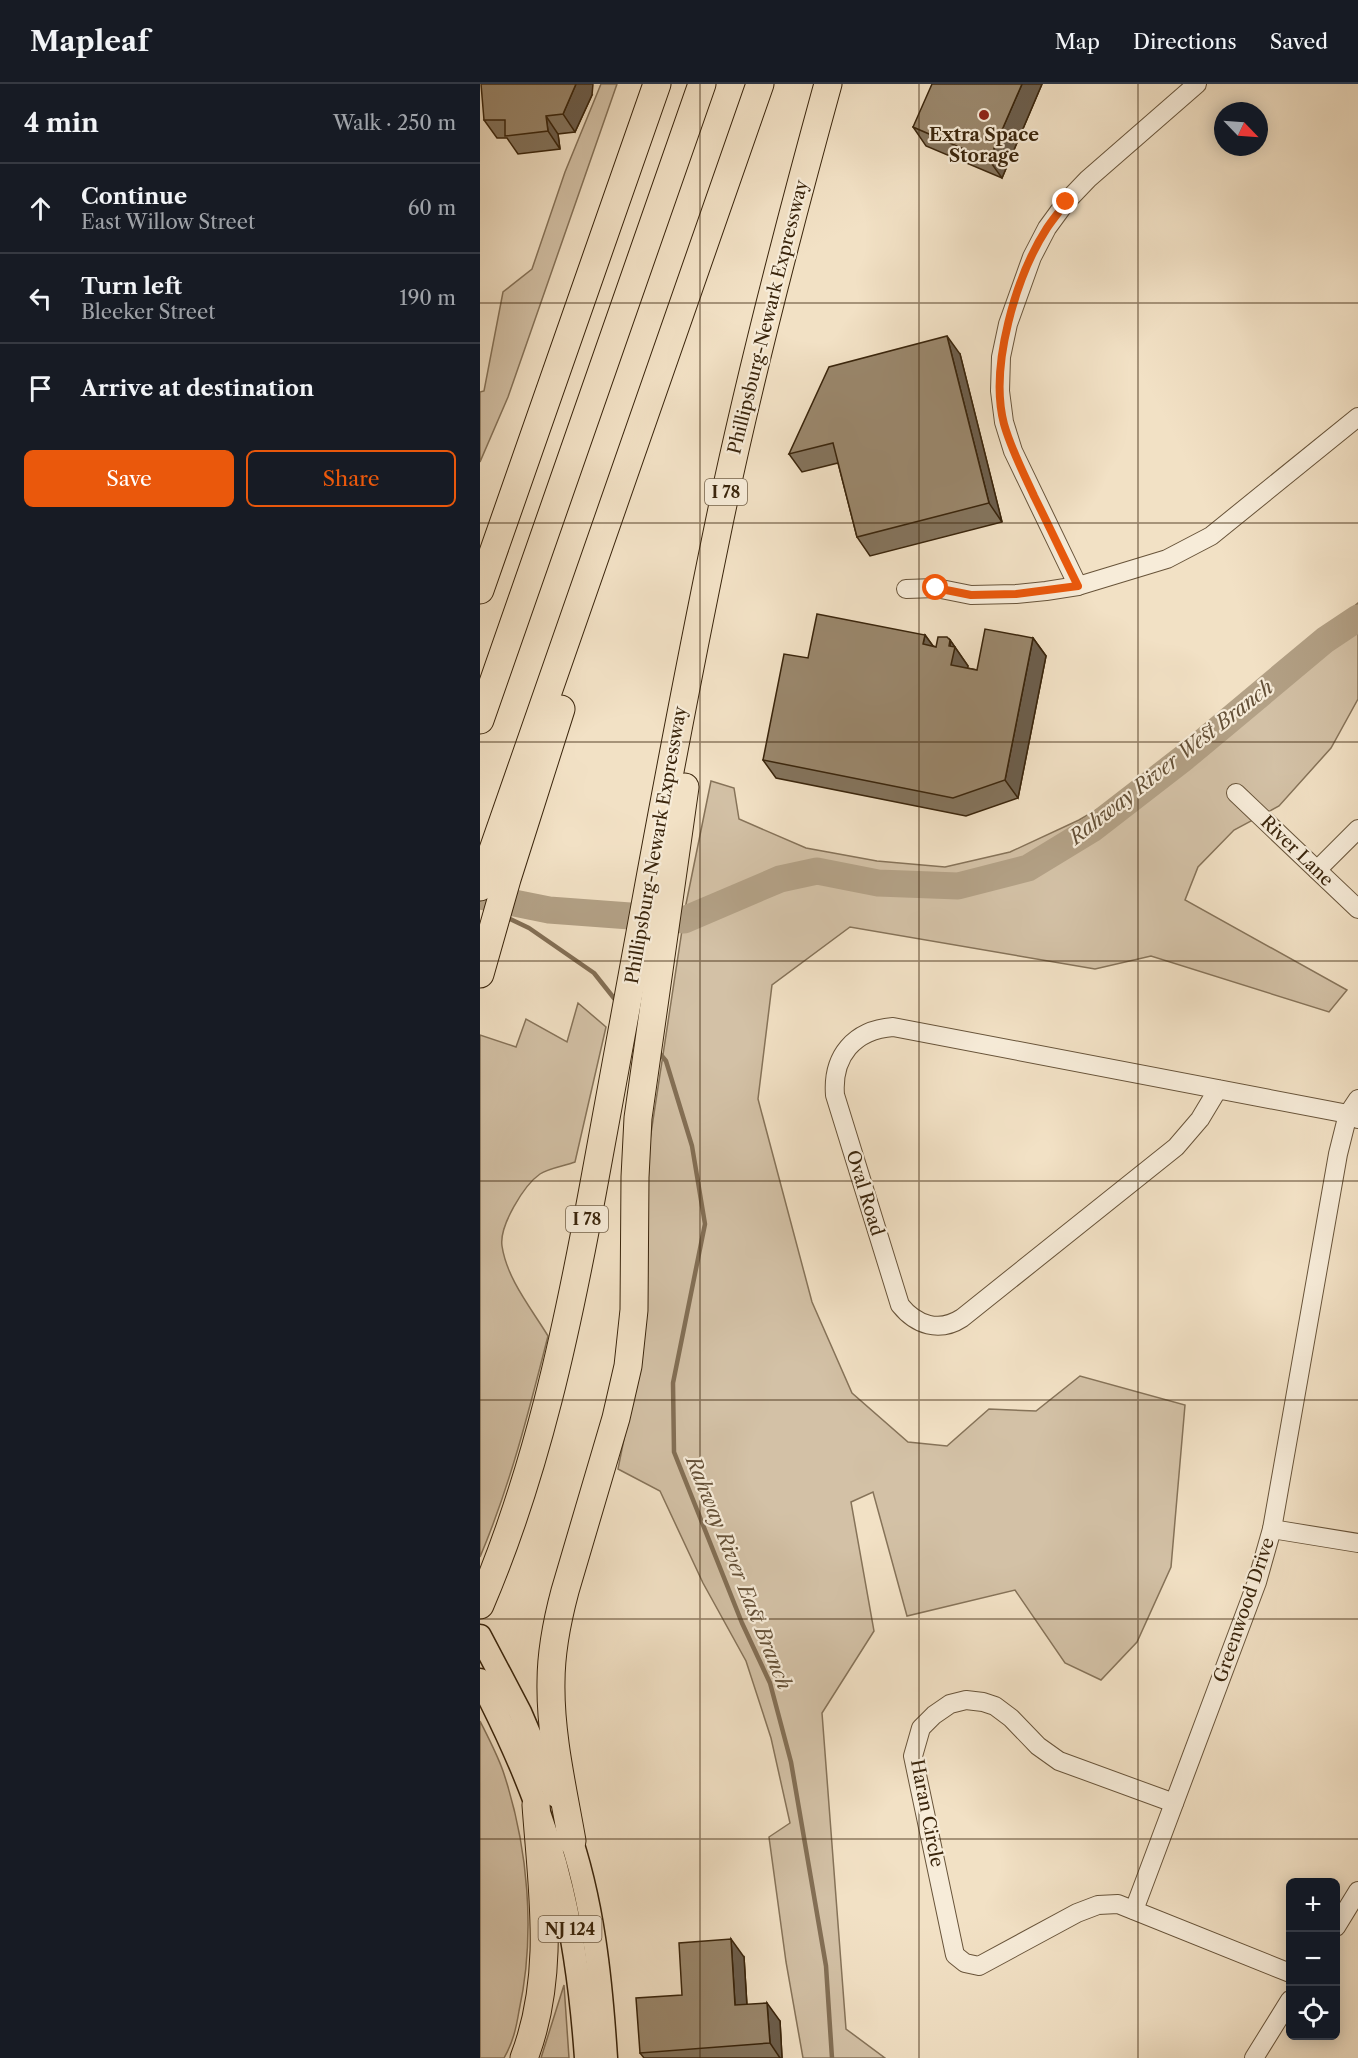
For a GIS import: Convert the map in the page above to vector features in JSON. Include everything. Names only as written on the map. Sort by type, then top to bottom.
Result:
[{"type":"highway","points":[[480,590],[657,84]]},
{"type":"highway","points":[[480,720],[702,84]]},
{"type":"highway","points":[[483,964],[491,879],[595,599],[627,466],[760,84]]},
{"type":"highway","name":"Phillipsburg-Newark Expressway","points":[[480,1605],[504,1546],[528,1473],[562,1343],[621,1041],[657,903],[691,748],[707,584],[729,478],[771,300],[828,84]]},
{"type":"highway","points":[[480,552],[510,502]]},
{"type":"highway","points":[[572,1841],[553,1721],[552,1658],[562,1603],[628,1366],[634,1310],[636,1144],[657,903]]},
{"type":"highway","points":[[524,2058],[538,2011],[545,1963],[545,1910],[536,1805]]},
{"type":"main road","name":"NJ 124","points":[[480,1636],[538,1751],[572,1841],[596,1949],[606,2058]]},
{"type":"main road","name":"NJ 124","points":[[480,1680],[506,1731],[536,1805],[555,1863],[569,1921],[581,2000],[586,2058]]},
{"type":"street","points":[[1078,586],[1013,452],[1004,422],[1000,391],[1001,357],[1008,324],[1032,256],[1047,228],[1066,202],[1088,179],[1197,84]]},
{"type":"street","points":[[906,589],[936,588],[971,595],[1016,594],[1078,586],[1167,559],[1211,536],[1358,417]]},
{"type":"street","name":"River Lane","points":[[1236,793],[1358,909]]},
{"type":"street","points":[[1317,870],[1358,829]]},
{"type":"street","name":"Oval Road","points":[[1218,1089],[1200,1119],[1176,1147],[962,1318],[945,1326],[932,1326],[919,1323],[900,1305],[835,1095],[836,1071],[843,1054],[859,1037],[870,1032],[893,1027],[1218,1089],[1355,1111]]},
{"type":"street","name":"Greenwood Drive","points":[[1134,1910],[1257,1582],[1272,1528],[1338,1154],[1355,1111]]},
{"type":"street","points":[[1272,1528],[1358,1543]]},
{"type":"street","name":"Haran Circle","points":[[1134,1910],[1118,1904],[1098,1905],[1077,1913],[979,1966],[965,1963],[955,1955],[913,1756],[921,1728],[950,1704],[966,1700],[983,1702],[995,1706],[1011,1718],[1038,1746],[1059,1761],[1174,1803]]},
{"type":"street","points":[[1340,1921],[1356,1900]]},
{"type":"street","points":[[1134,1910],[1286,1971]]},
{"type":"street","points":[[1254,2058],[1286,2006]]},
{"type":"shaded area","points":[[601,84],[617,84],[508,397],[480,462],[480,392],[484,391],[503,292],[532,269],[565,172]]},
{"type":"shaded area","points":[[1358,603],[1358,699],[1331,748],[1279,806],[1234,830],[1198,867],[1185,900],[1347,990],[1329,1012],[1151,956],[1095,969],[850,927],[772,985],[758,1099],[812,1302],[852,1393],[908,1442],[947,1446],[989,1409],[1036,1411],[1080,1376],[1185,1405],[1171,1567],[1137,1642],[1101,1680],[1065,1663],[1015,1590],[907,1616],[873,1492],[851,1502],[874,1631],[822,1713],[846,2029],[885,2058],[803,2058],[786,1962],[769,1837],[790,1823],[771,1738],[746,1661],[703,1583],[660,1491],[618,1469],[632,1399],[646,1166],[686,904],[711,781],[734,788],[739,819],[806,848],[877,861],[945,867],[1010,852],[1079,820],[1143,783]]},
{"type":"shaded area","points":[[578,1003],[606,1027],[575,1162],[548,1170],[534,1179],[520,1196],[508,1217],[502,1238],[505,1258],[514,1282],[548,1336],[510,1476],[480,1557],[480,1035],[516,1047],[526,1019],[567,1042]]},
{"type":"shaded area","points":[[480,1721],[501,1765],[512,1800],[524,1859],[527,1890],[528,1921],[524,1981],[515,2030],[504,2058],[480,2058]]},
{"type":"shaded area","points":[[564,1985],[569,2058],[541,2058]]},
{"type":"building","points":[[481,84],[576,84],[563,114],[546,116],[548,131],[505,136],[505,120],[484,120]]},
{"type":"building","name":"Extra Space Storage","points":[[932,84],[1022,84],[989,160],[913,127]]},
{"type":"building","points":[[947,336],[989,503],[857,537],[833,443],[789,454],[829,367]]},
{"type":"building","points":[[817,614],[925,635],[923,644],[936,647],[938,637],[947,637],[950,640],[949,646],[955,647],[951,665],[977,670],[985,629],[1033,638],[1005,780],[953,798],[763,760],[784,654],[808,658]]},
{"type":"building","points":[[731,1939],[735,2005],[767,2003],[770,2043],[640,2053],[636,1998],[682,1995],[679,1943]]},
{"type":"waterway","name":"Rahway River West Branch","points":[[480,896],[549,910],[684,920],[780,879],[817,871],[878,883],[958,886],[1028,868],[1092,829],[1185,757],[1325,640],[1358,618]]},
{"type":"waterway","name":"Rahway River East Branch","points":[[480,904],[490,909]]},
{"type":"waterway","name":"Rahway River East Branch","points":[[506,917],[529,928],[594,973],[617,1002]]},
{"type":"waterway","name":"Rahway River East Branch","points":[[657,1050],[666,1061],[692,1146],[705,1224],[673,1383],[674,1452],[742,1623],[770,1683],[791,1762],[826,1966],[832,2058]]},
{"type":"place","name":"Extra Space Storage","points":[[984,115]]},
{"type":"route","points":[[936,588],[971,595],[1016,594],[1078,586],[1013,452],[1004,422],[1000,391],[1001,357],[1018,290],[1047,228],[1066,202]]}]
